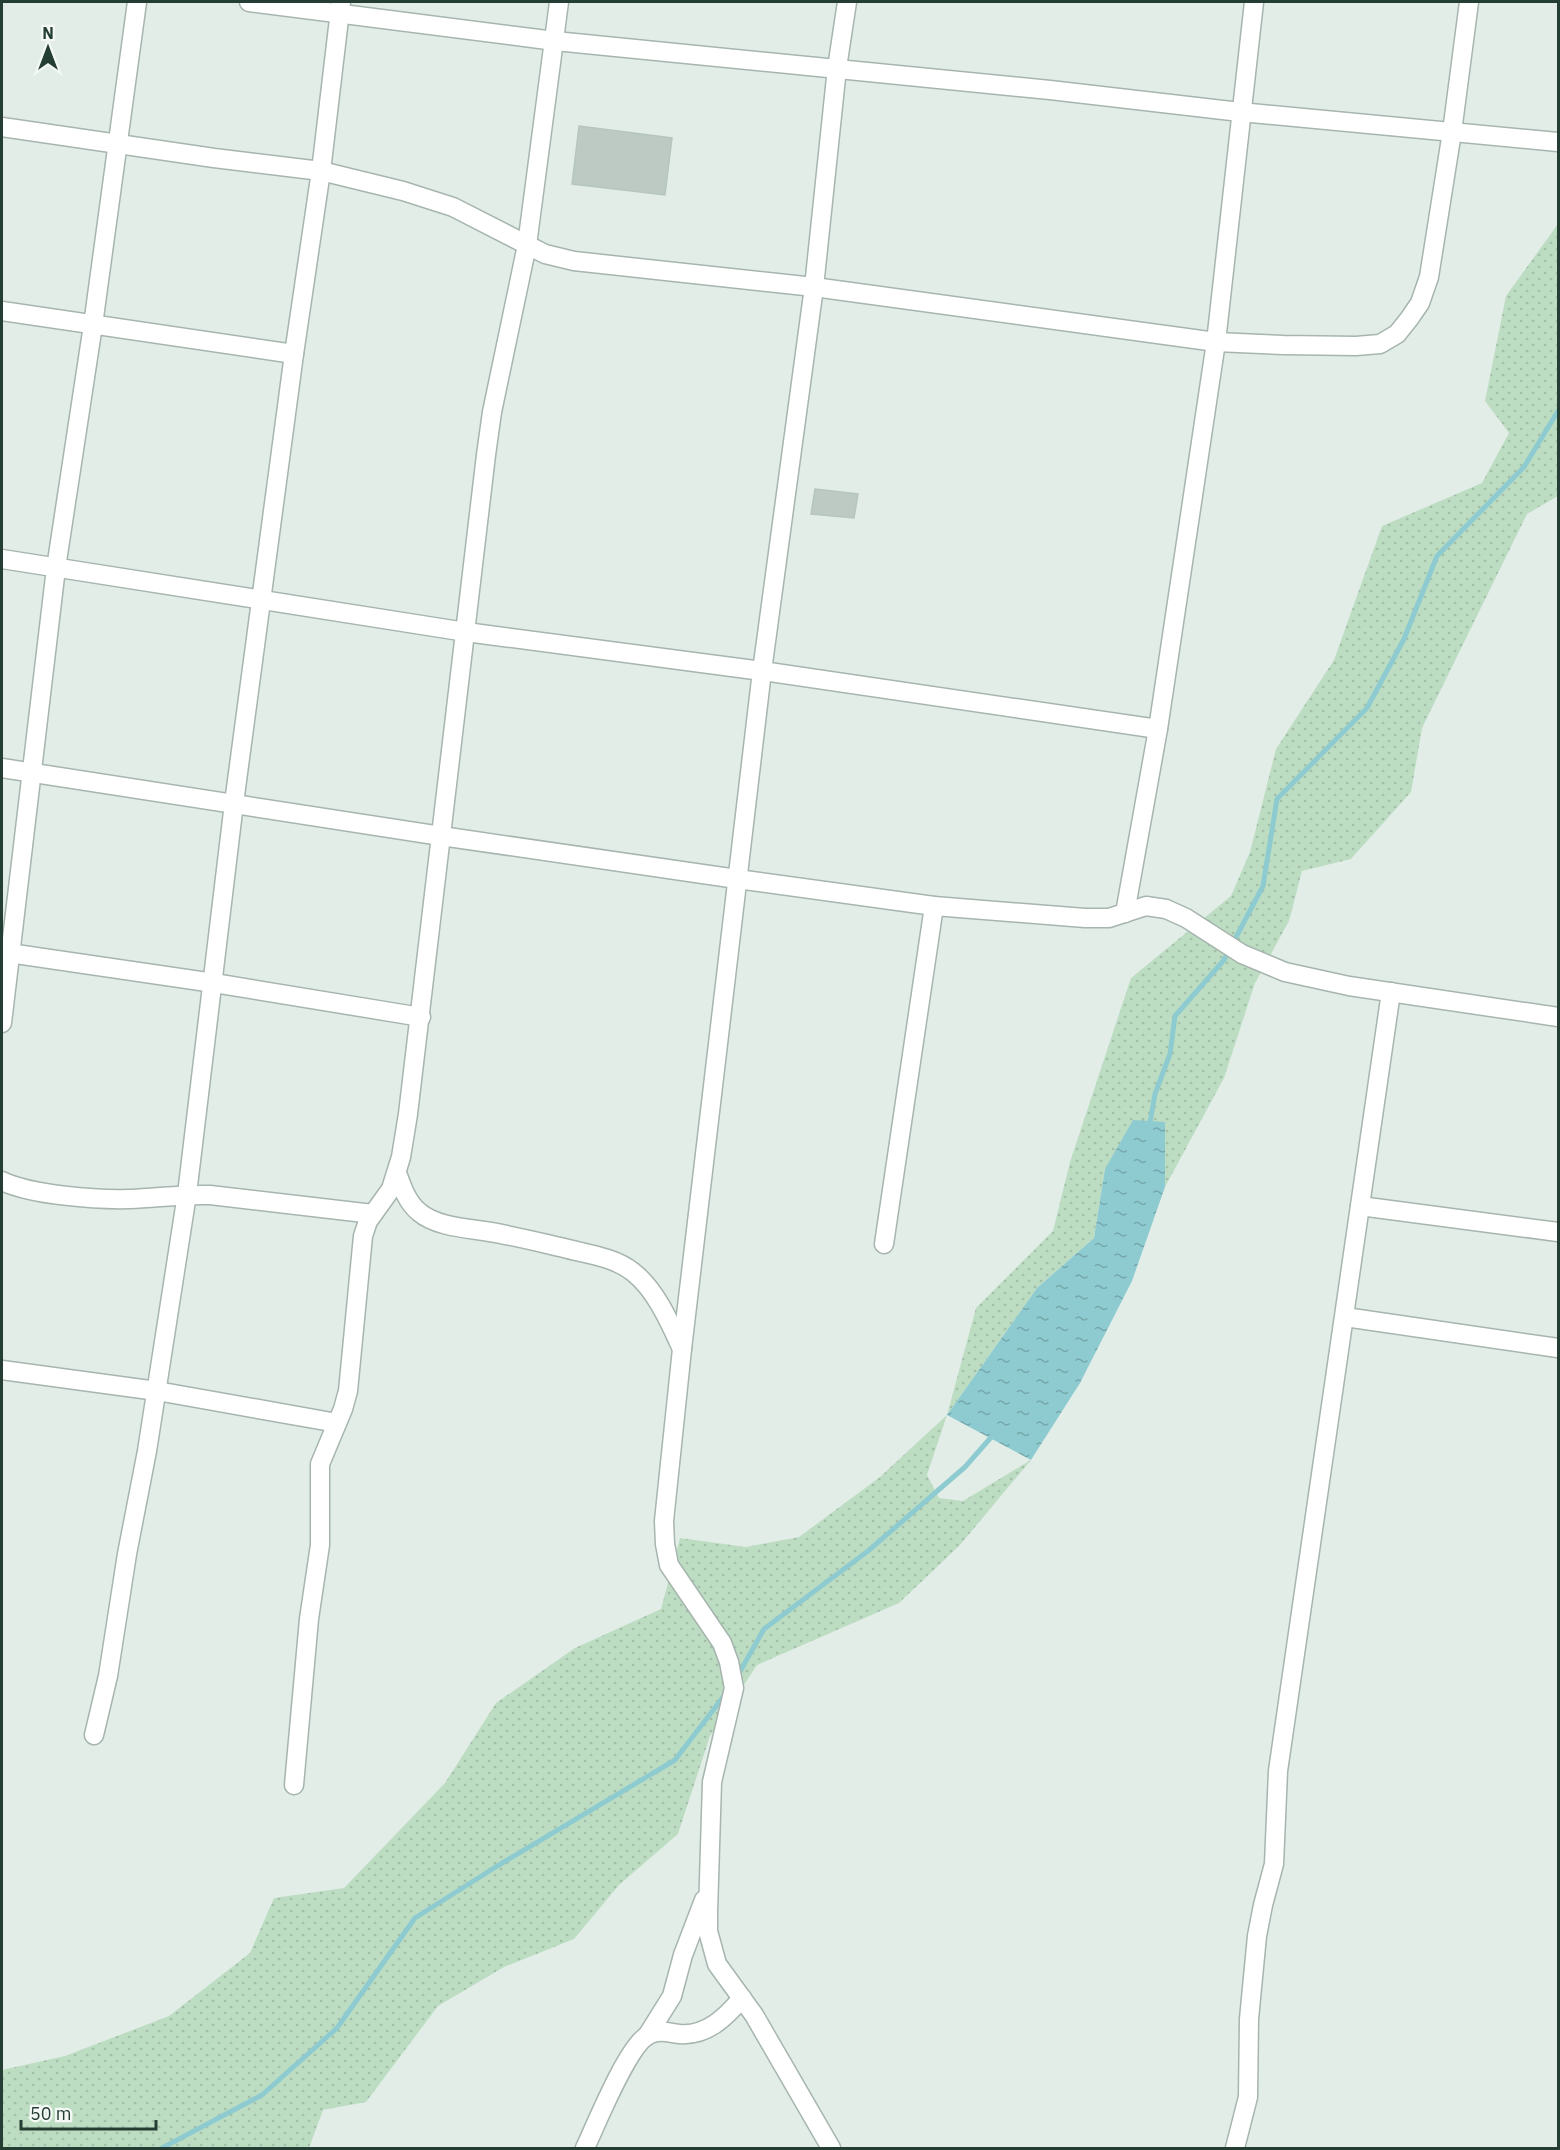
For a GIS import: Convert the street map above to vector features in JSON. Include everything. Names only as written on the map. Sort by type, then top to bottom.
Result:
[{"type":"street","points":[[2,1023],[6,952],[56,568],[93,325],[137,2]]},
{"type":"street","points":[[249,2],[340,8],[555,41],[1050,90],[1240,112],[1558,142]]},
{"type":"street","points":[[294,1785],[309,1619],[320,1545],[320,1464],[348,1391],[363,1236],[373,1214],[391,1189],[397,1173],[408,1114],[492,412],[527,244],[559,2]]},
{"type":"street","points":[[831,2148],[759,2024],[717,1964],[711,1946],[708,1931],[712,1782],[734,1688],[729,1662],[722,1643],[669,1565],[664,1521],[682,1349],[762,671],[814,287],[837,68],[848,2]]},
{"type":"street","points":[[1125,913],[1158,729],[1216,342],[1254,2]]},
{"type":"street","points":[[2,127],[321,171],[404,191],[453,207],[545,254],[574,261],[814,287],[1216,342],[1356,346],[1380,344],[1397,334],[1409,320],[1420,303],[1429,277],[1452,132],[1469,2]]},
{"type":"street","points":[[94,1735],[108,1677],[157,1390],[187,1194],[234,803],[321,171],[340,8]]},
{"type":"street","points":[[2,312],[294,354]]},
{"type":"street","points":[[2,559],[466,632],[762,671],[1158,729]]},
{"type":"street","points":[[2,768],[441,836],[934,906],[1085,918],[1109,918],[1146,906],[1166,909],[1186,918],[1242,954],[1285,972],[1349,986],[1558,1017]]},
{"type":"street","points":[[884,1244],[934,906]]},
{"type":"street","points":[[6,952],[214,982],[421,1017]]},
{"type":"street","points":[[1235,2148],[1248,2097],[1249,2019],[1257,1936],[1274,1864],[1278,1771],[1391,992]]},
{"type":"street","points":[[397,1173],[410,1202],[420,1213],[431,1218],[452,1226],[511,1235],[600,1257],[634,1272],[658,1303],[682,1349]]},
{"type":"street","points":[[2,1181],[18,1188],[114,1199],[187,1194],[210,1195],[373,1214]]},
{"type":"street","points":[[1360,1206],[1558,1232]]},
{"type":"street","points":[[1345,1317],[1558,1348]]},
{"type":"street","points":[[2,1370],[157,1390],[337,1423]]},
{"type":"street","points":[[585,2148],[614,2086],[672,1996],[683,1955],[709,1887]]},
{"type":"street","points":[[647,2036],[666,2032],[696,2034],[709,2029],[733,2009],[742,1998]]},
{"type":"green space","points":[[1558,224],[1558,496],[1527,514],[1422,728],[1411,792],[1351,859],[1302,871],[1289,921],[1255,983],[1224,1078],[1165,1187],[1165,1122],[1105,1169],[1094,1238],[1037,1288],[947,1415],[976,1308],[1053,1231],[1070,1162],[1131,978],[1231,896],[1250,852],[1276,749],[1334,660],[1382,526],[1482,483],[1509,433],[1485,401],[1506,296]]},
{"type":"green space","points":[[947,1415],[927,1475],[939,1498],[963,1501],[1031,1460],[960,1545],[899,1603],[757,1665],[710,1736],[678,1834],[619,1885],[574,1939],[504,1967],[438,2006],[366,2102],[323,2110],[309,2148],[2,2148],[2,2070],[65,2056],[169,2016],[250,1953],[274,1898],[344,1888],[445,1783],[496,1703],[575,1648],[661,1609],[680,1538],[746,1547],[799,1537],[880,1477]]},
{"type":"water","points":[[1133,1120],[1165,1122],[1165,1187],[1132,1281],[1080,1383],[1031,1460],[947,1415],[1037,1288],[1094,1238],[1105,1169]]},
{"type":"building","points":[[579,126],[672,138],[665,195],[572,184]]},
{"type":"building","points":[[815,489],[858,494],[854,518],[811,514]]},
{"type":"waterway","points":[[1149,1128],[1155,1094],[1170,1054],[1175,1016],[1224,960],[1263,886],[1277,799],[1367,708],[1404,639],[1437,556],[1524,467],[1558,411]]},
{"type":"waterway","points":[[737,1677],[764,1629],[868,1551],[965,1467],[994,1434]]},
{"type":"waterway","points":[[162,2148],[262,2095],[337,2028],[415,1918],[675,1760],[727,1692]]}]
